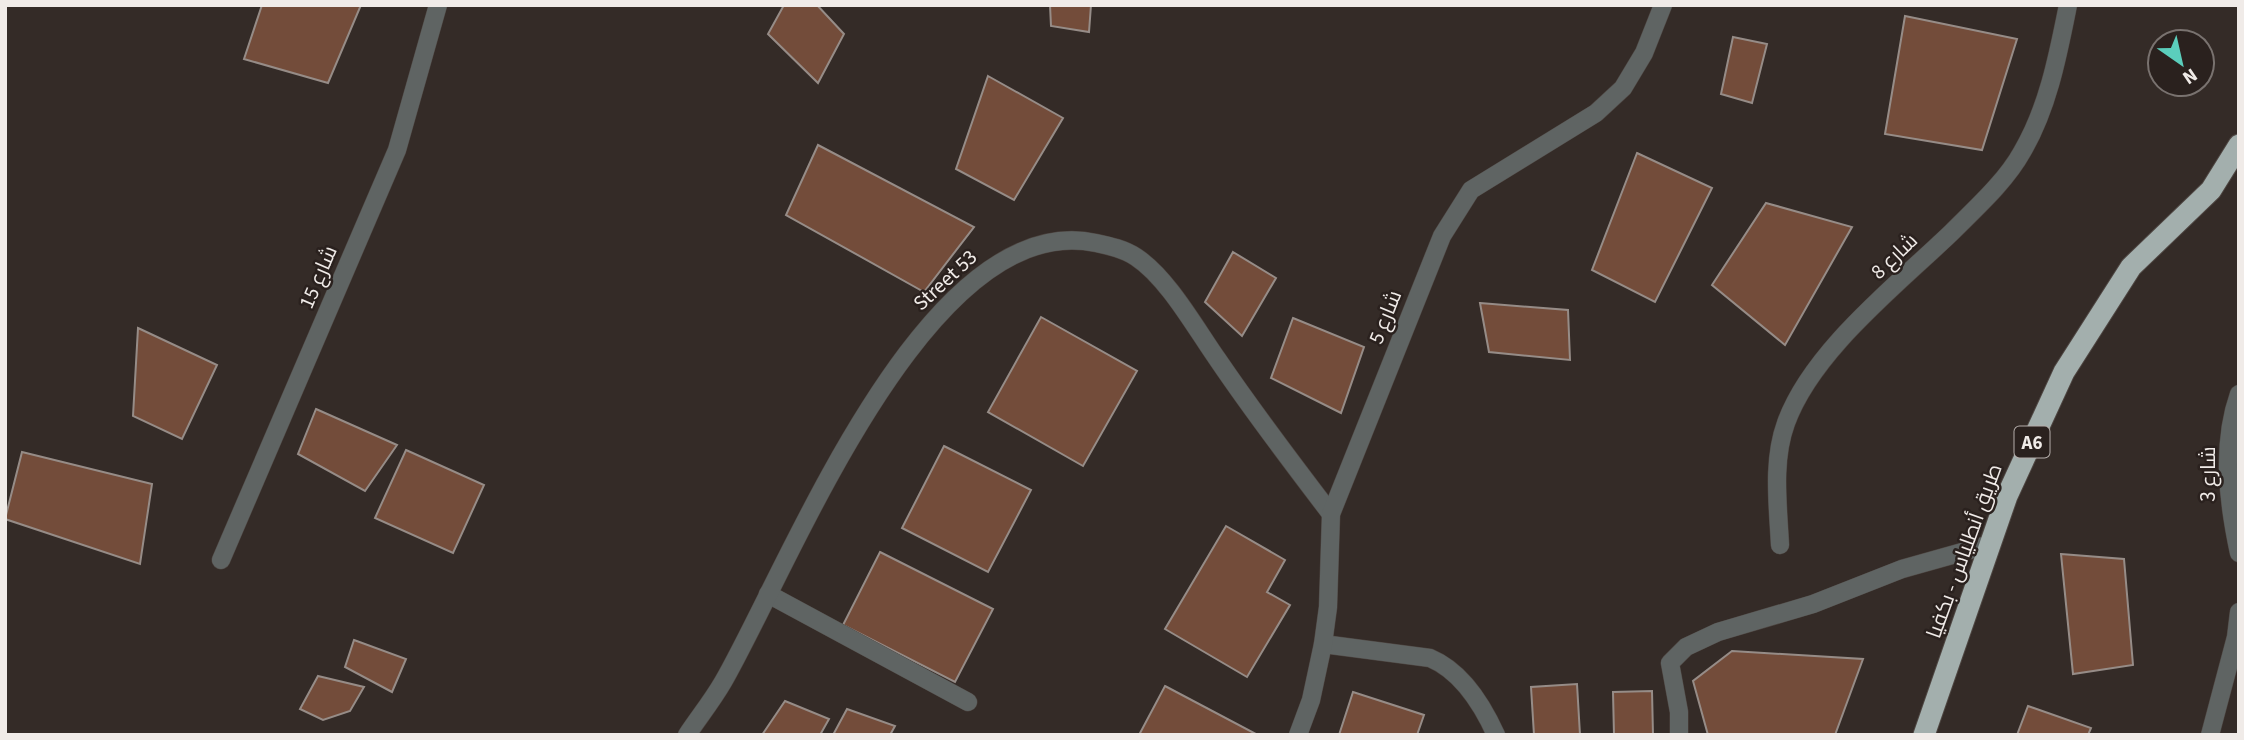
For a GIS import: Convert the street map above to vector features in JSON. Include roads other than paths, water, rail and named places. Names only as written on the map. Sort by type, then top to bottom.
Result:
[{"type":"highway","name":"A6","points":[[2211,190],[2239,145]]},
{"type":"highway","name":"A6","points":[[2211,190],[2239,178]]},
{"type":"highway","name":"طريق أنطلياس - بكفيا","points":[[1924,735],[2007,496],[2064,372],[2131,267],[2211,190]]},
{"type":"street","name":"شارع 15","points":[[221,560],[397,150],[438,5]]},
{"type":"street","name":"شارع 5","points":[[1298,735],[1311,700],[1323,644],[1328,607],[1331,514],[1442,236],[1471,190],[1596,113],[1623,88],[1644,54],[1663,5]]},
{"type":"street","name":"شارع 8","points":[[1780,545],[1777,471],[1785,424],[1806,380],[1838,342],[1970,214],[2021,154],[2052,78],[2067,5]]},
{"type":"street","name":"Street 53","points":[[687,735],[722,683],[883,386],[941,311],[988,269],[1005,258],[1050,242],[1078,239],[1126,251],[1138,258],[1178,302],[1275,441],[1331,514]]},
{"type":"street","name":"شارع 3","points":[[2239,394],[2227,468],[2231,519],[2239,553]]},
{"type":"street","points":[[1679,735],[1679,712],[1670,663],[1686,647],[1718,632],[1813,604],[1902,569],[1991,544]]},
{"type":"street","points":[[768,594],[968,702]]},
{"type":"street","points":[[2210,735],[2236,636],[2239,612]]},
{"type":"street","points":[[1323,644],[1430,658],[1444,664],[1472,694],[1496,735]]}]
